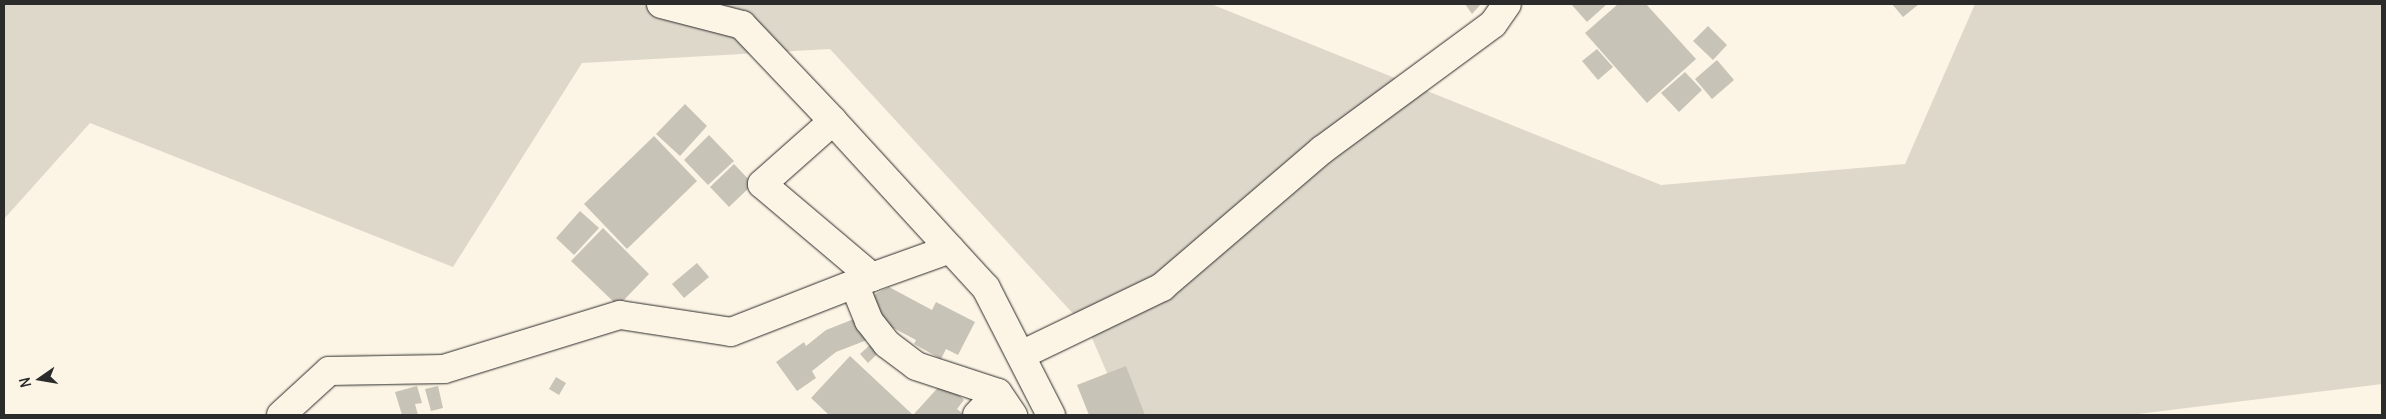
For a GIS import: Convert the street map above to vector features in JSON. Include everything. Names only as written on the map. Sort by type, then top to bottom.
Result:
[{"type":"street","points":[[661,4],[742,25],[986,288],[1051,415]]},
{"type":"street","points":[[1021,355],[1162,286],[1322,150],[1493,24],[1507,4]]},
{"type":"street","points":[[833,121],[762,184],[863,280],[869,321],[887,344],[916,366],[1006,404]]},
{"type":"street","points":[[281,415],[328,371],[444,370],[620,315],[731,332],[950,248]]},
{"type":"street","points":[[977,415],[1006,404]]},
{"type":"shaded area","points":[[4,4],[1211,4],[1661,185],[1905,164],[1975,4],[2382,4],[2382,384],[2130,415],[1125,415],[1089,331],[830,49],[582,63],[453,267],[90,123],[4,219]]},
{"type":"building","points":[[1465,4],[1481,4],[1472,14]]},
{"type":"building","points":[[1571,4],[1607,4],[1587,22]]},
{"type":"building","points":[[1618,4],[1646,4],[1696,59],[1647,103],[1585,33]]},
{"type":"building","points":[[1892,4],[1919,4],[1903,17]]},
{"type":"building","points":[[1708,26],[1727,45],[1713,60],[1693,41]]},
{"type":"building","points":[[1597,49],[1613,67],[1598,80],[1582,61]]},
{"type":"building","points":[[1717,60],[1734,80],[1712,99],[1695,79]]},
{"type":"building","points":[[1685,72],[1702,90],[1679,112],[1661,93]]},
{"type":"building","points":[[685,104],[707,126],[680,156],[656,134]]},
{"type":"building","points":[[709,135],[734,161],[708,185],[684,160]]},
{"type":"building","points":[[654,136],[697,181],[627,249],[584,204]]},
{"type":"building","points":[[734,164],[753,184],[729,207],[710,187]]},
{"type":"building","points":[[580,211],[599,228],[574,255],[556,238]]},
{"type":"building","points":[[603,228],[649,274],[618,306],[571,261]]},
{"type":"building","points":[[697,263],[709,277],[684,298],[672,284]]},
{"type":"building","points":[[889,287],[932,310],[936,302],[975,322],[958,355],[946,349],[941,359],[914,344],[916,340],[882,322],[871,296]]},
{"type":"building","points":[[859,317],[867,340],[836,352],[812,371],[816,378],[797,391],[776,362],[804,342],[806,346],[826,330]]},
{"type":"building","points":[[871,344],[878,353],[868,363],[860,354]]},
{"type":"building","points":[[850,356],[913,415],[829,415],[811,398]]},
{"type":"building","points":[[1126,366],[1145,415],[1089,415],[1077,385]]},
{"type":"building","points":[[556,377],[566,383],[559,395],[549,389]]},
{"type":"building","points":[[944,381],[964,400],[957,409],[964,415],[913,415]]},
{"type":"building","points":[[417,386],[422,403],[415,404],[418,415],[402,415],[395,392]]},
{"type":"building","points":[[438,386],[443,408],[431,411],[425,389]]}]
